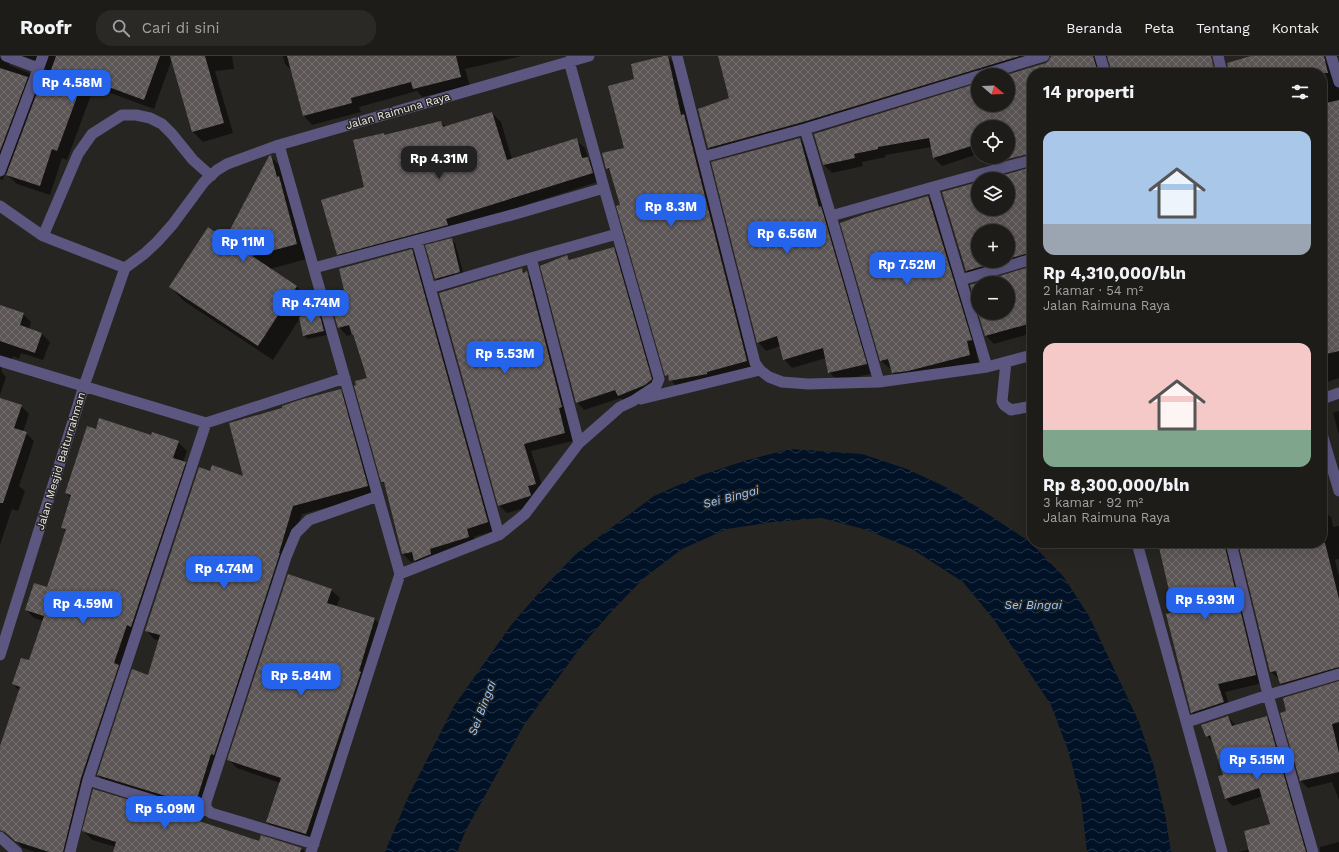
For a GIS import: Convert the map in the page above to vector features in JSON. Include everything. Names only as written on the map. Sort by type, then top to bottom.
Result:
[{"type":"street","points":[[6,56],[38,68]]},
{"type":"street","points":[[0,171],[43,56]]},
{"type":"street","name":"Jalan Raimuna Raya","points":[[125,268],[157,242],[204,182],[217,170],[227,164],[279,146],[589,56]]},
{"type":"street","points":[[677,56],[755,363],[769,378],[782,382],[808,384],[879,382],[987,367],[1027,356]]},
{"type":"street","points":[[1005,68],[1044,56]]},
{"type":"street","points":[[1100,56],[1104,68]]},
{"type":"street","points":[[1218,56],[1221,68]]},
{"type":"street","points":[[1331,56],[1339,82]]},
{"type":"street","points":[[569,61],[659,379],[656,386],[633,402]]},
{"type":"street","points":[[703,157],[805,129],[971,78]]},
{"type":"street","points":[[43,236],[78,154],[92,134],[122,115],[136,114],[150,118],[162,124],[193,160],[211,176]]},
{"type":"street","points":[[805,129],[879,382]]},
{"type":"street","points":[[279,146],[314,268],[400,574],[313,848],[211,813],[206,808],[206,802],[263,625],[286,557],[296,533],[309,520],[378,496]]},
{"type":"street","points":[[831,216],[1027,161]]},
{"type":"street","points":[[933,187],[987,367]]},
{"type":"street","points":[[314,268],[519,213],[604,188]]},
{"type":"street","points":[[0,206],[43,236],[125,268]]},
{"type":"street","points":[[430,288],[617,234]]},
{"type":"street","points":[[417,241],[499,535]]},
{"type":"street","points":[[531,258],[579,443]]},
{"type":"street","points":[[961,280],[1027,260]]},
{"type":"street","name":"Jalan Mesjid Baiturrahman","points":[[0,655],[84,386],[125,268]]},
{"type":"street","points":[[0,361],[206,423],[345,378]]},
{"type":"street","points":[[1006,362],[1002,401],[1004,405],[1011,410],[1027,407]]},
{"type":"street","points":[[400,574],[499,535],[525,514],[579,443],[620,407],[633,402],[760,370]]},
{"type":"street","points":[[1327,397],[1339,393]]},
{"type":"street","points":[[70,852],[88,780],[206,423]]},
{"type":"street","points":[[1327,451],[1339,491]]},
{"type":"street","points":[[1137,548],[1222,852]]},
{"type":"street","points":[[1231,548],[1268,695],[1313,852]]},
{"type":"street","points":[[1187,722],[1268,695],[1339,674]]},
{"type":"street","points":[[88,780],[191,812],[199,812],[206,808]]},
{"type":"street","points":[[0,837],[16,852]]},
{"type":"water","name":"Sei Bingai","points":[[790,449],[862,454],[907,469],[950,489],[1027,540],[1027,548],[1036,548],[1063,576],[1089,616],[1139,722],[1154,767],[1165,814],[1171,852],[1087,852],[1081,799],[1068,750],[1051,705],[995,621],[963,582],[912,549],[867,530],[822,518],[774,522],[727,529],[682,549],[644,578],[611,612],[580,648],[524,725],[466,830],[457,852],[385,852],[409,795],[454,706],[512,624],[543,588],[576,554],[654,496],[699,476],[744,461]]},
{"type":"building","points":[[56,56],[160,56],[144,100],[84,78],[57,151],[52,149],[40,186],[6,175],[41,82],[46,84]]},
{"type":"building","points":[[170,56],[205,56],[224,123],[192,132]]},
{"type":"building","points":[[287,56],[456,56],[461,77],[413,89],[411,82],[351,98],[352,103],[303,116]]},
{"type":"building","points":[[668,56],[681,115],[684,114],[747,361],[707,372],[707,374],[669,381],[668,375],[665,376],[616,206],[620,205],[609,168],[606,169],[602,153],[624,148],[608,86],[634,79],[631,64]]},
{"type":"building","points":[[718,56],[1020,56],[981,68],[971,68],[971,71],[803,122],[708,148],[698,109],[729,98]]},
{"type":"building","points":[[1051,56],[1093,56],[1097,68],[1029,68],[1046,63]]},
{"type":"building","points":[[1107,56],[1211,56],[1214,68],[1111,68]]},
{"type":"building","points":[[1251,56],[1324,56],[1327,68],[1228,68],[1227,63]]},
{"type":"building","points":[[0,68],[28,77],[0,151]]},
{"type":"building","points":[[1027,69],[1027,154],[1015,157],[1015,120],[971,120],[971,146],[933,158],[929,138],[878,147],[878,149],[854,154],[855,158],[823,165],[814,134],[971,85],[971,112],[1015,112],[1015,72]]},
{"type":"building","points":[[1339,100],[1339,351],[1327,354],[1327,103]]},
{"type":"building","points":[[492,112],[507,160],[577,138],[582,158],[588,157],[593,173],[446,219],[448,225],[337,255],[321,200],[364,187],[353,140],[384,133],[384,135],[441,121],[443,127]]},
{"type":"building","points":[[800,138],[819,207],[821,206],[867,364],[828,373],[823,348],[783,360],[777,336],[757,343],[711,162]]},
{"type":"building","points":[[271,155],[277,177],[279,176],[297,244],[252,256],[297,286],[258,346],[169,287],[208,227],[225,239],[269,156]]},
{"type":"building","points":[[1027,168],[1027,253],[1015,257],[1015,224],[971,224],[971,268],[976,268],[966,271],[942,192],[971,184],[971,216],[1015,216],[1014,172]]},
{"type":"building","points":[[928,196],[972,340],[967,341],[970,355],[908,371],[892,373],[888,359],[880,361],[840,223],[865,214]]},
{"type":"building","points":[[452,238],[460,272],[435,279],[425,245]]},
{"type":"building","points":[[614,247],[652,379],[645,385],[618,396],[615,390],[576,403],[540,266],[567,255],[569,260]]},
{"type":"building","points":[[412,249],[488,522],[467,529],[469,537],[430,549],[431,554],[414,561],[412,552],[402,554],[384,482],[381,482],[354,386],[356,385],[355,381],[367,378],[353,334],[352,335],[349,325],[338,328],[332,308],[345,305],[341,291],[344,290],[339,269]]},
{"type":"building","points":[[522,268],[523,273],[527,271],[562,407],[559,408],[565,433],[524,444],[536,484],[528,486],[530,496],[498,506],[439,293]]},
{"type":"building","points":[[1027,268],[1027,324],[985,336],[980,320],[1015,320],[1015,276],[999,276]]},
{"type":"building","points":[[0,305],[24,313],[20,325],[42,333],[35,353],[0,341]]},
{"type":"building","points":[[319,312],[324,331],[303,336],[299,317]]},
{"type":"building","points":[[341,389],[368,486],[293,506],[280,553],[214,755],[211,754],[195,805],[97,775],[132,669],[148,675],[160,635],[145,631],[199,467],[210,471],[212,465],[243,476],[229,423],[282,408],[282,406],[299,400]]},
{"type":"building","points":[[0,398],[22,405],[14,428],[27,432],[3,503],[0,503]]},
{"type":"building","points":[[99,418],[151,435],[152,432],[179,441],[173,458],[186,462],[131,627],[127,625],[114,663],[119,665],[81,778],[63,852],[49,852],[15,841],[5,832],[0,830],[0,746],[20,687],[12,684],[21,658],[29,660],[44,616],[25,610],[34,583],[47,587],[66,529],[61,528],[71,495],[65,493],[87,426],[96,429]]},
{"type":"building","points":[[1159,548],[1225,548],[1256,675],[1218,684],[1224,702],[1191,713],[1166,614],[1174,612]]},
{"type":"building","points":[[1239,548],[1326,548],[1339,599],[1339,667],[1280,684],[1276,671],[1270,672]]},
{"type":"building","points":[[288,574],[332,589],[327,603],[375,618],[359,671],[361,672],[306,834],[266,822],[281,778],[227,760]]},
{"type":"building","points":[[1339,681],[1339,722],[1332,724],[1339,753],[1339,772],[1300,781],[1280,713],[1286,711],[1283,698]]},
{"type":"building","points":[[1228,716],[1232,726],[1267,716],[1306,852],[1249,852],[1244,831],[1270,824],[1259,788],[1225,799],[1218,776],[1223,775],[1210,735],[1206,737],[1201,725]]},
{"type":"building","points":[[93,789],[193,819],[259,841],[261,835],[302,848],[300,852],[113,852],[116,842],[82,831]]}]
